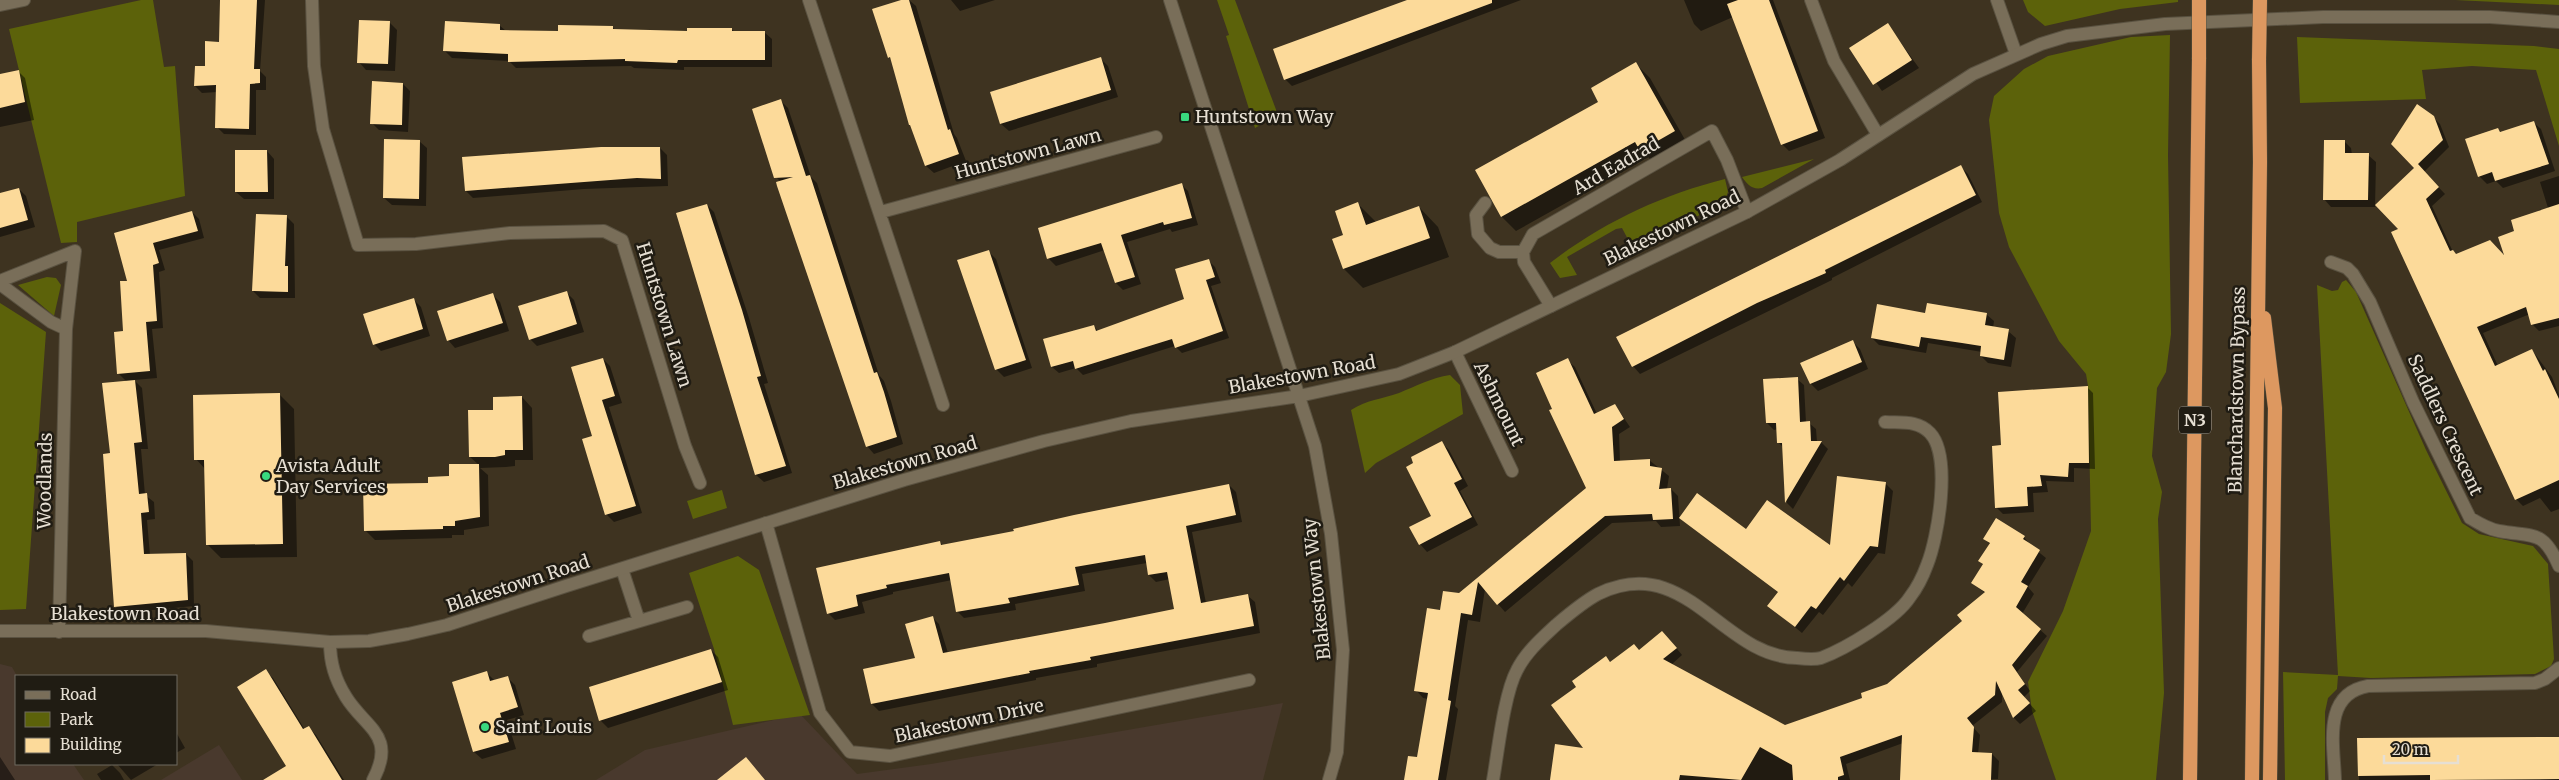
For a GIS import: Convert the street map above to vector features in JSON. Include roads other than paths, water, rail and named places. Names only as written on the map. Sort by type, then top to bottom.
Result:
[{"type":"highway","name":"N3","points":[[2190,780],[2200,0]]},
{"type":"highway","name":"Blanchardstown Bypass","points":[[2252,780],[2260,0]]},
{"type":"highway","points":[[2258,265],[2275,408],[2270,780]]},
{"type":"street","points":[[0,5],[24,0]]},
{"type":"street","name":"Huntstown Lawn","points":[[312,0],[314,66],[323,129],[358,245],[416,244],[510,233],[604,231],[622,240],[685,446],[700,484]]},
{"type":"street","points":[[809,0],[881,212],[943,405]]},
{"type":"street","points":[[1170,0],[1298,396]]},
{"type":"street","points":[[1811,0],[1834,61],[1878,135]]},
{"type":"street","points":[[1997,0],[2016,54]]},
{"type":"street","name":"Blakestown Road","points":[[0,631],[206,631],[330,642],[369,641],[447,625],[766,523],[978,459],[1121,423],[1298,396],[1399,374],[1455,352],[1747,212],[1812,176],[1973,74],[2016,54],[2067,36],[2165,24],[2389,16],[2490,17],[2559,22]]},
{"type":"street","name":"Ard Eadrad","points":[[1523,252],[1533,234],[1712,131],[1747,212]]},
{"type":"street","name":"Huntstown Lawn","points":[[881,212],[1156,137]]},
{"type":"street","points":[[1485,203],[1476,215],[1478,234],[1490,248],[1499,252],[1523,252],[1524,262],[1551,306]]},
{"type":"street","name":"Woodlands","points":[[0,283],[75,252],[66,329],[59,632]]},
{"type":"street","name":"Saddlers Crescent","points":[[2331,262],[2347,268],[2354,274],[2370,302],[2414,402],[2470,518],[2485,527],[2499,531],[2531,534],[2543,540],[2552,550],[2559,566]]},
{"type":"street","name":"Woodlands","points":[[0,283],[51,322],[66,329]]},
{"type":"street","name":"Ashmount","points":[[1455,352],[1512,471]]},
{"type":"street","name":"Blakestown Way","points":[[1298,396],[1314,446],[1332,534],[1343,650],[1337,752],[1330,780]]},
{"type":"street","points":[[1493,780],[1510,692],[1516,672],[1527,653],[1540,640],[1566,617],[1598,594],[1614,588],[1635,585],[1655,586],[1671,590],[1686,597],[1761,651],[1792,658],[1819,659],[1849,644],[1884,622],[1910,599],[1927,565],[1938,521],[1942,468],[1940,452],[1938,444],[1929,432],[1916,423],[1885,422]]},
{"type":"street","name":"Blakestown Drive","points":[[766,523],[820,713],[850,752],[890,756],[1249,680]]},
{"type":"street","points":[[622,569],[639,621]]},
{"type":"street","points":[[589,636],[687,607]]},
{"type":"street","points":[[330,642],[330,661],[335,676],[347,699],[372,726],[381,747],[382,760],[373,780]]},
{"type":"street","points":[[2335,780],[2334,715],[2343,697],[2354,690],[2368,686],[2534,683],[2545,680],[2559,668]]},
{"type":"place","name":"Huntstown Way","points":[[1185,117]]},
{"type":"place","name":"Avista Adult Day Services","points":[[266,476]]},
{"type":"place","name":"Saint Louis","points":[[485,727]]}]
